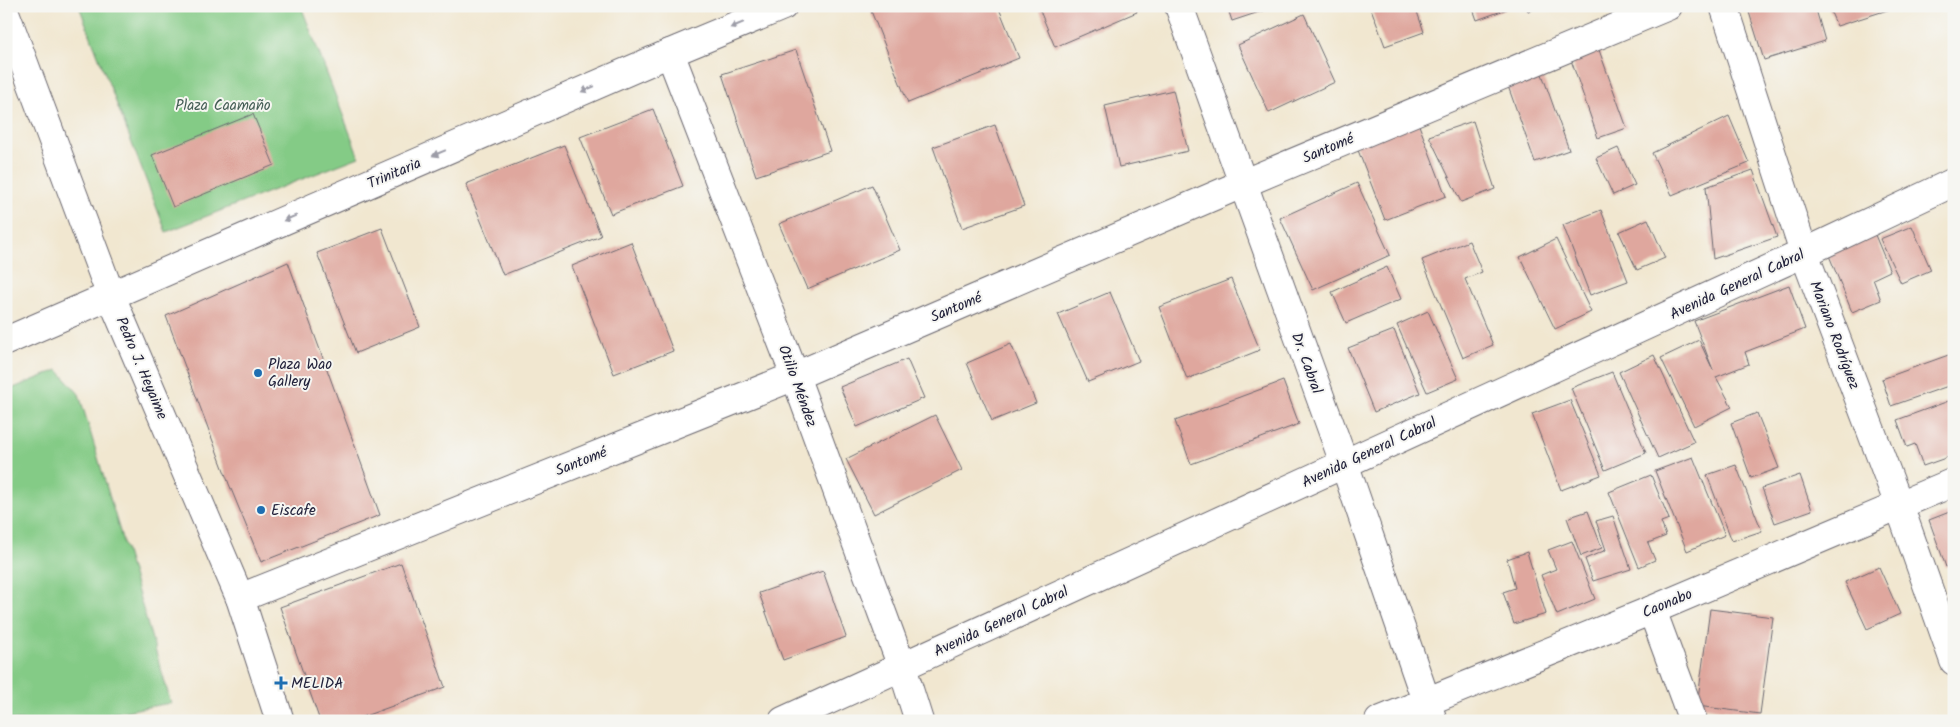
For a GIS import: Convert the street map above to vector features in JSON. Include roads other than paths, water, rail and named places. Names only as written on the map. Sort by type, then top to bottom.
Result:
[{"type":"street","name":"Trinitaria","points":[[6,341],[782,6]]},
{"type":"street","name":"Dr. Cabral","points":[[1179,6],[1344,463],[1429,711]]},
{"type":"street","name":"Santomé","points":[[240,598],[795,376],[1242,184],[1668,6]]},
{"type":"street","name":"Mariano Rodríguez","points":[[1724,6],[1804,254],[1899,505],[1954,661]]},
{"type":"street","name":"Pedro J. Heyaime","points":[[6,14],[111,296],[240,598],[280,721]]},
{"type":"street","name":"Otilio Méndez","points":[[670,53],[795,376],[902,667],[919,721]]},
{"type":"street","name":"Avenida General Cabral","points":[[783,721],[1804,254],[1954,182]]},
{"type":"street","name":"Caonabo","points":[[1379,721],[1429,711],[1652,610],[1954,482]]},
{"type":"street","points":[[1652,610],[1693,721]]},
{"type":"place","name":"Plaza Wao Gallery","points":[[258,373]]},
{"type":"place","name":"Eiscafe","points":[[261,510]]},
{"type":"place","name":"MELIDA","points":[[281,683]]},
{"type":"park label","name":"Plaza Caamaño","points":[[223,105]]}]
